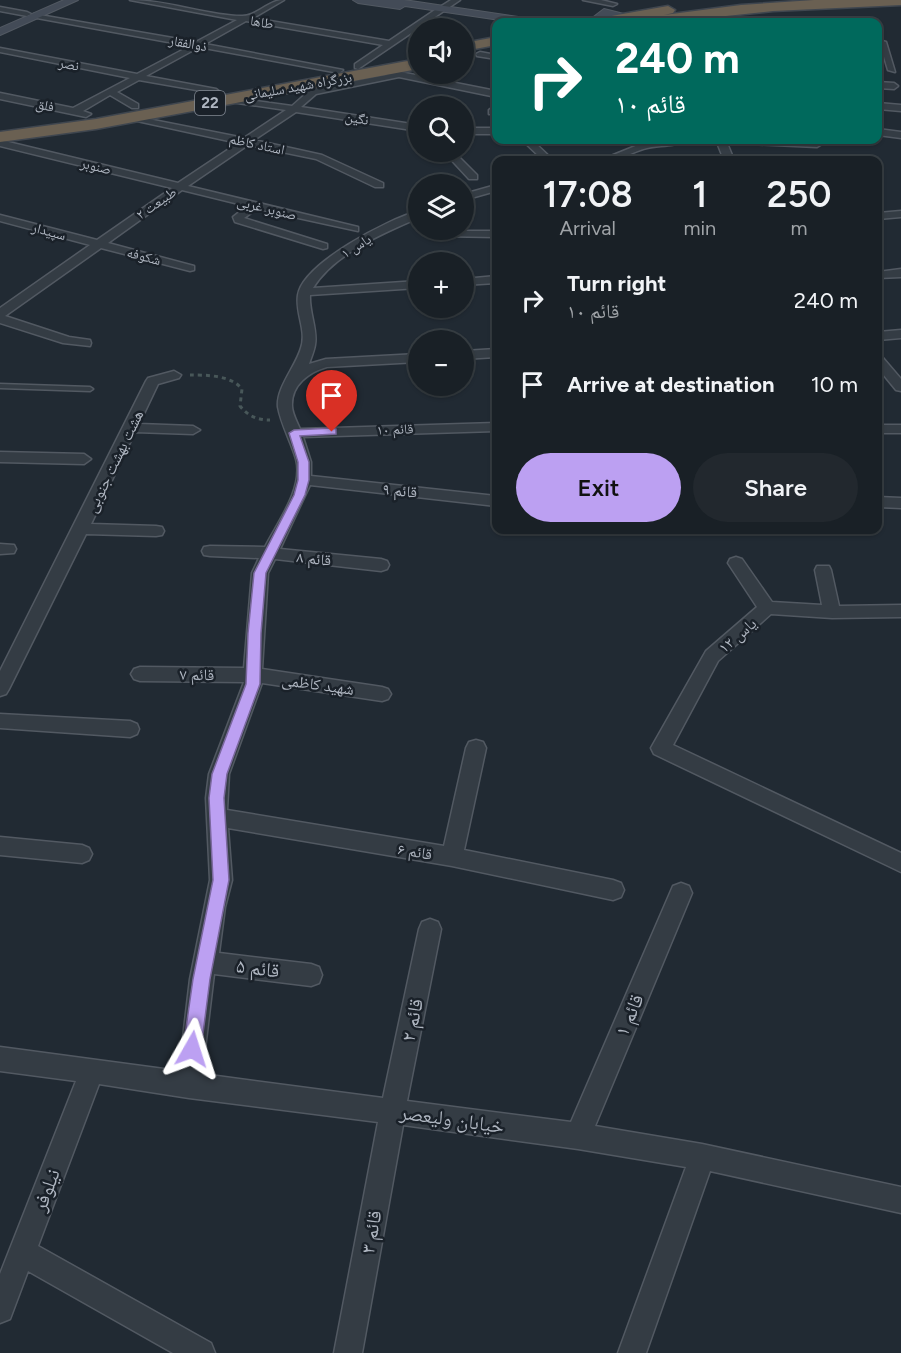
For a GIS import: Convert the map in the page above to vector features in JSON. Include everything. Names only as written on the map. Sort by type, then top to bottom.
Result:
[{"type":"highway","points":[[602,17],[628,18],[744,0]]},
{"type":"highway","points":[[672,18],[724,10],[819,3],[901,1]]},
{"type":"highway","points":[[474,45],[492,42]]},
{"type":"highway","points":[[474,55],[492,52]]},
{"type":"highway","name":"بزرگراه شهید سلیمانی","points":[[6,142],[133,112],[408,57]]},
{"type":"highway","name":"بزرگراه شهید سلیمانی","points":[[224,95],[312,88],[408,66]]},
{"type":"highway","name":"بزرگراه شهید سلیمانی","points":[[0,127],[83,113],[133,112]]},
{"type":"main road","points":[[0,32],[59,0]]},
{"type":"main road","points":[[0,26],[73,0]]},
{"type":"main road","points":[[358,0],[495,18]]},
{"type":"main road","points":[[383,0],[492,20]]},
{"type":"main road","points":[[602,17],[615,2]]},
{"type":"street","name":"طاها","points":[[134,0],[391,44]]},
{"type":"street","points":[[83,113],[111,92],[280,0]]},
{"type":"street","points":[[358,66],[456,0]]},
{"type":"street","points":[[587,0],[615,2]]},
{"type":"street","name":"ذوالفقار","points":[[0,9],[339,70]]},
{"type":"street","points":[[882,42],[897,71]]},
{"type":"street","name":"نصر","points":[[0,50],[224,95]]},
{"type":"street","points":[[480,54],[492,56]]},
{"type":"street","points":[[882,69],[897,71]]},
{"type":"street","points":[[380,71],[492,93]]},
{"type":"street","points":[[312,88],[400,76]]},
{"type":"street","points":[[882,85],[894,86]]},
{"type":"street","name":"طبیعت ۲","points":[[0,314],[295,108],[312,88]]},
{"type":"street","name":"استاد کاظم","points":[[111,92],[133,112],[247,142],[319,157],[379,185]]},
{"type":"street","name":"نگین","points":[[224,95],[408,126]]},
{"type":"street","name":"فلق","points":[[0,96],[83,113]]},
{"type":"street","points":[[882,106],[901,108]]},
{"type":"street","points":[[474,131],[492,131]]},
{"type":"street","points":[[882,133],[901,135]]},
{"type":"street","points":[[0,153],[6,142]]},
{"type":"street","name":"صنوبر","points":[[0,143],[6,142],[181,186]]},
{"type":"street","points":[[531,144],[544,156]]},
{"type":"street","points":[[617,156],[653,144]]},
{"type":"street","points":[[459,162],[470,174]]},
{"type":"street","name":"صنوبر غربی","points":[[181,186],[354,229]]},
{"type":"street","points":[[474,194],[492,189]]},
{"type":"street","points":[[255,205],[238,217],[239,220],[323,246]]},
{"type":"street","points":[[882,216],[901,214]]},
{"type":"street","name":"سپیدار","points":[[0,218],[98,244]]},
{"type":"street","name":"یاس ۱","points":[[304,292],[315,275],[338,256],[375,233],[408,218]]},
{"type":"street","points":[[474,234],[492,234]]},
{"type":"street","name":"شکوفه","points":[[98,244],[190,268]]},
{"type":"street","points":[[882,275],[901,273]]},
{"type":"street","points":[[474,281],[492,280]]},
{"type":"street","points":[[189,1086],[196,1011],[214,907],[221,880],[216,798],[219,774],[246,708],[254,675],[257,588],[260,573],[299,495],[303,480],[304,462],[285,406],[289,389],[309,345],[309,331],[303,310],[304,292],[408,286]]},
{"type":"street","points":[[0,319],[67,340],[85,343]]},
{"type":"street","points":[[882,336],[901,334]]},
{"type":"street","points":[[474,354],[492,353]]},
{"type":"street","points":[[295,378],[326,363],[408,359]]},
{"type":"street","name":"هشت بهشت جنوبی","points":[[0,689],[153,381],[174,375]]},
{"type":"street","points":[[884,375],[901,387]]},
{"type":"street","name":"قائم ۱۰","points":[[291,424],[492,427]]},
{"type":"street","points":[[129,428],[194,430]]},
{"type":"street","points":[[882,429],[901,429]]},
{"type":"street","points":[[0,457],[84,459]]},
{"type":"street","name":"قائم ۹","points":[[303,480],[492,501]]},
{"type":"street","points":[[882,502],[901,503]]},
{"type":"street","points":[[81,529],[156,531]]},
{"type":"street","name":"قائم ۸","points":[[210,551],[270,553],[381,565]]},
{"type":"street","points":[[736,563],[767,608]]},
{"type":"street","points":[[823,570],[832,612]]},
{"type":"street","name":"یاس ۱۲","points":[[901,611],[832,612],[767,608],[712,656],[661,748],[901,863]]},
{"type":"street","name":"قائم ۷","points":[[140,674],[254,675]]},
{"type":"street","name":"شهید کاظمی","points":[[254,675],[382,694]]},
{"type":"street","points":[[0,721],[130,729]]},
{"type":"street","points":[[452,857],[476,748]]},
{"type":"street","name":"قائم ۶","points":[[217,817],[452,857],[613,890]]},
{"type":"street","points":[[0,846],[82,854]]},
{"type":"street","name":"قائم ۱","points":[[578,1136],[681,893]]},
{"type":"street","name":"قائم ۲","points":[[393,1112],[430,929]]},
{"type":"street","name":"قائم ۵","points":[[205,962],[311,975]]},
{"type":"street","name":"خیابان ولیعصر","points":[[0,1059],[189,1086],[578,1136],[702,1157],[901,1200]]},
{"type":"street","name":"نیلوفر","points":[[0,1309],[92,1071]]},
{"type":"street","name":"قائم ۳","points":[[348,1353],[393,1112]]},
{"type":"street","points":[[632,1353],[702,1157]]},
{"type":"street","points":[[21,1252],[201,1353]]},
{"type":"lane","points":[[0,386],[90,389]]},
{"type":"path","points":[[174,375],[221,378],[240,384],[242,388],[240,406],[251,418],[291,424]]},
{"type":"route","points":[[192,1049],[201,979],[221,880],[216,798],[219,774],[229,753],[253,684],[253,648],[260,573],[299,495],[303,480],[304,462],[294,433],[332,432]]}]
